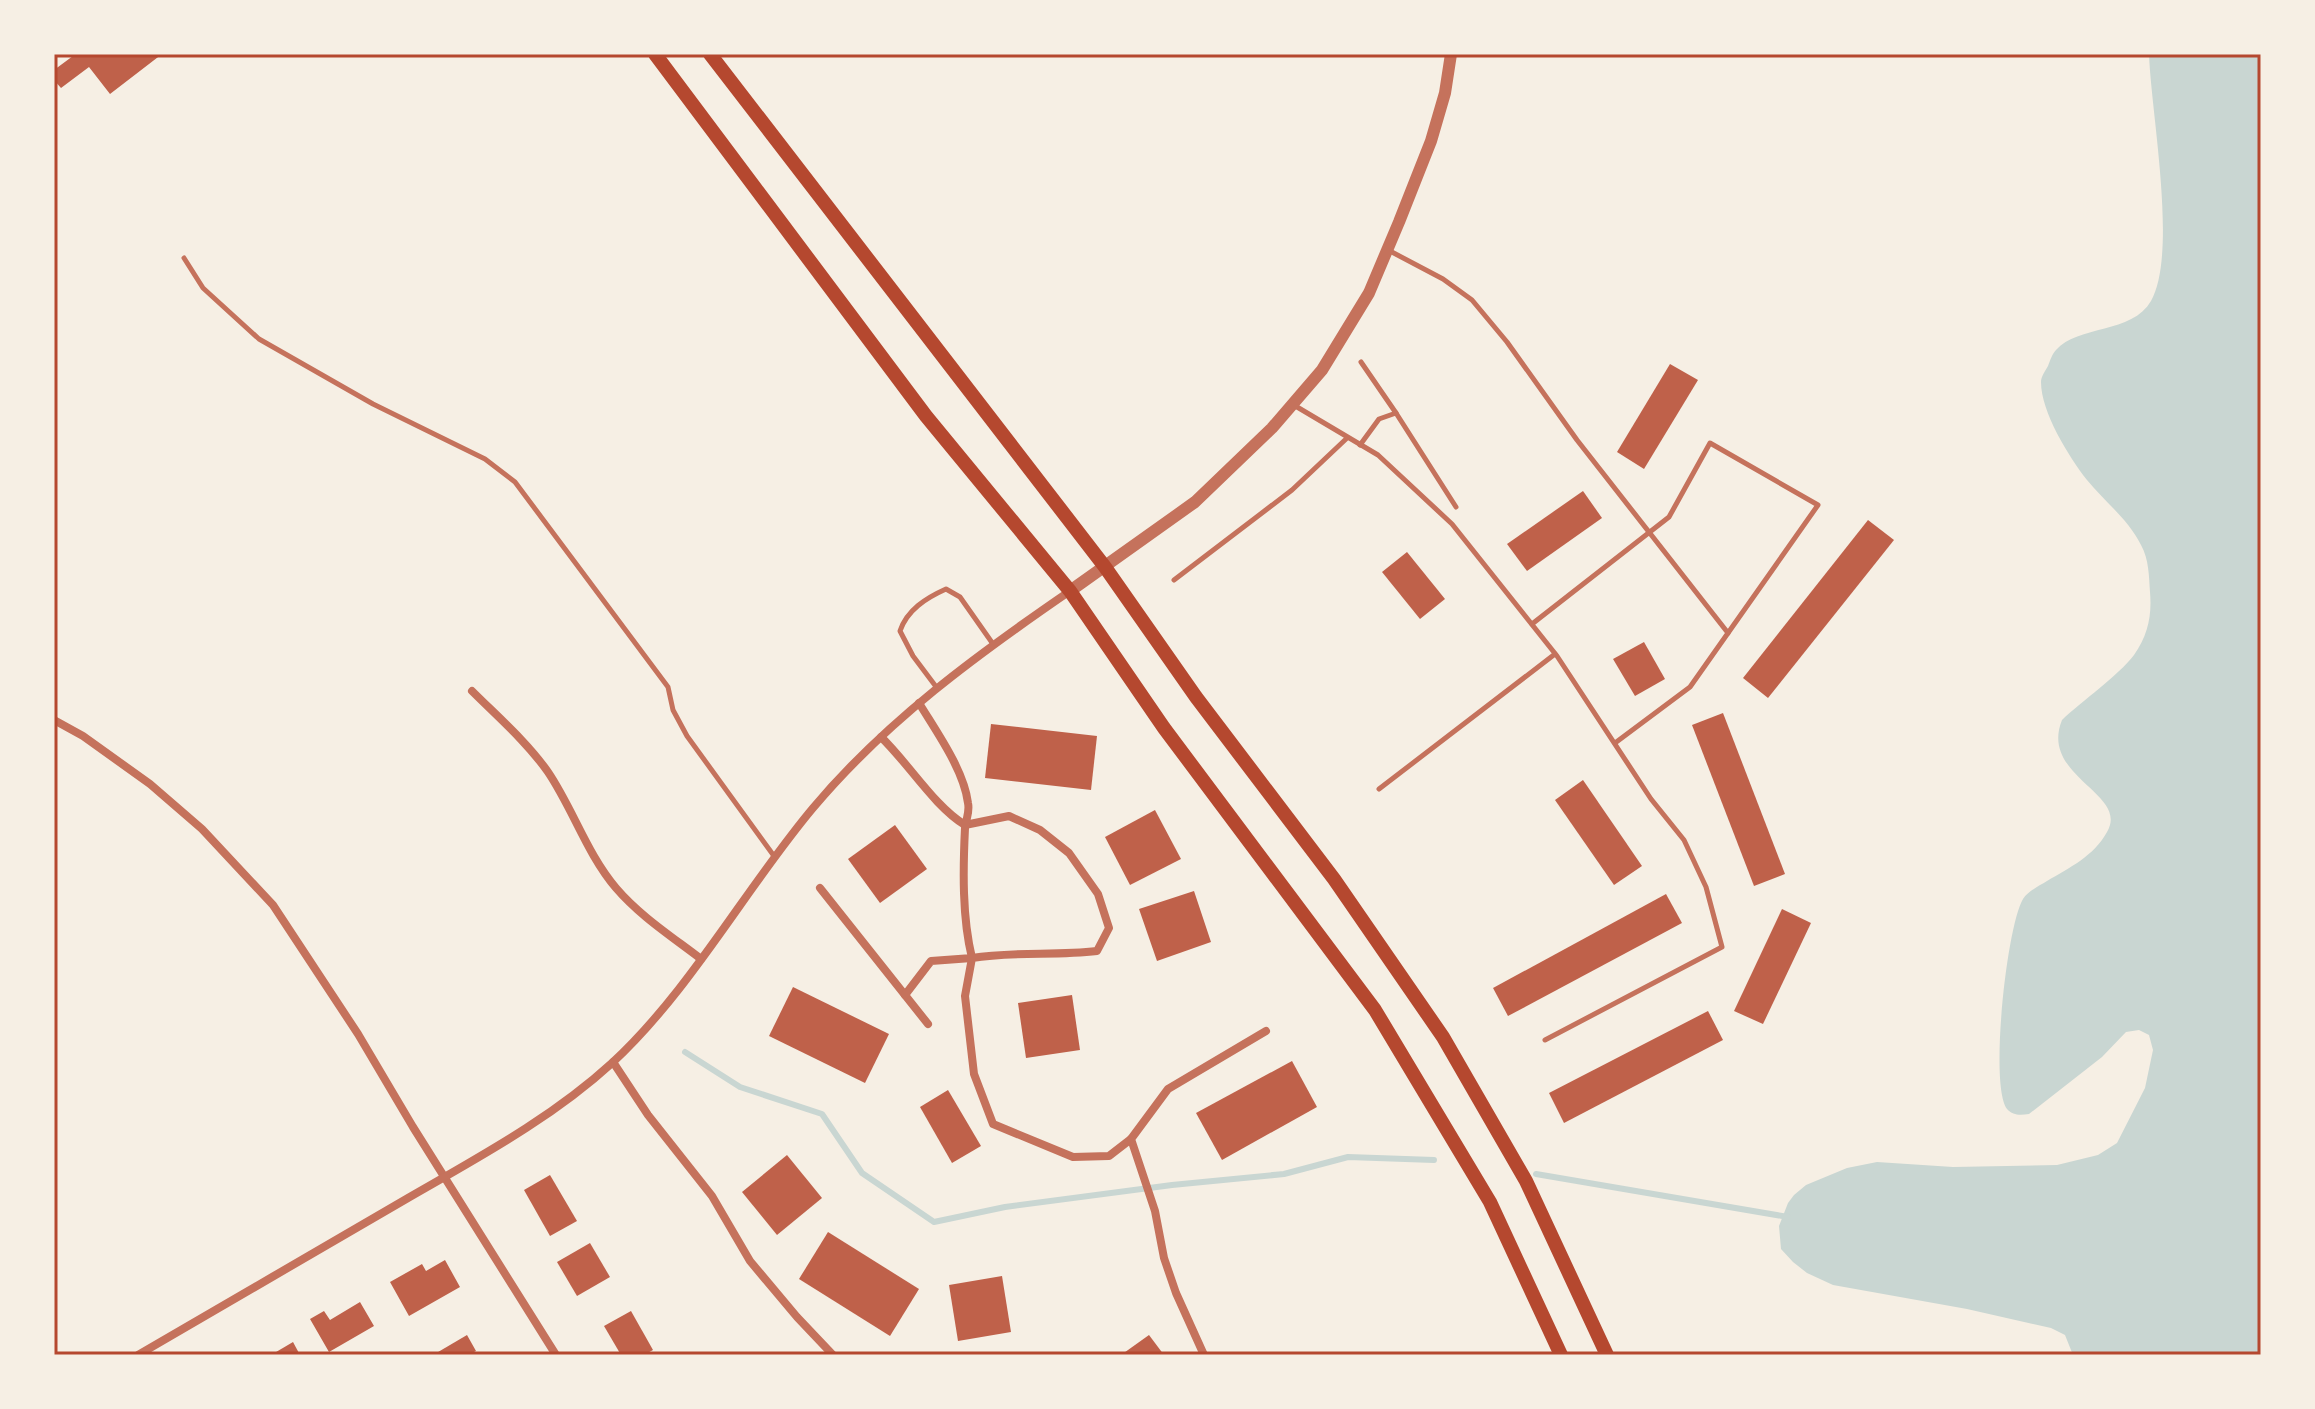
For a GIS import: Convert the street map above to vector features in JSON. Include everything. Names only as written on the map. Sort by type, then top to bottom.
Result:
[{"type":"main road","points":[[655,54],[926,416],[1070,591],[1164,728],[1375,1010],[1490,1202],[1561,1355]]},
{"type":"main road","points":[[710,54],[1105,567],[1196,697],[1334,879],[1443,1037],[1526,1181],[1607,1355]]},
{"type":"street","points":[[138,1355],[531,1126],[613,1062],[680,988],[774,856],[815,805],[881,737],[993,644],[1195,502],[1272,428],[1322,370],[1369,293],[1431,141],[1445,93],[1451,54]]},
{"type":"street","points":[[472,691],[546,769],[600,868],[616,888],[640,912],[701,959]]},
{"type":"street","points":[[919,703],[948,752],[967,795],[967,938],[972,958],[965,996],[974,1074],[993,1124],[1073,1157],[1109,1156],[1131,1139],[1168,1089],[1266,1031]]},
{"type":"street","points":[[54,720],[83,736],[150,784],[202,829],[273,905],[358,1034],[556,1355]]},
{"type":"street","points":[[881,737],[904,759],[951,816],[965,825],[1009,816],[1040,830],[1069,853],[1098,894],[1109,928],[1097,951],[1061,955],[1004,953],[931,961],[905,995]]},
{"type":"street","points":[[820,888],[928,1024]]},
{"type":"street","points":[[613,1062],[648,1115],[712,1196],[750,1261],[833,1355]]},
{"type":"street","points":[[1131,1139],[1155,1211],[1164,1258],[1204,1355]]},
{"type":"lane","points":[[1387,249],[1443,279],[1472,300],[1728,633]]},
{"type":"lane","points":[[184,258],[203,288],[259,339],[373,404],[485,459],[515,482],[668,687],[673,710],[687,736],[774,856]]},
{"type":"lane","points":[[1361,362],[1456,507]]},
{"type":"lane","points":[[1291,404],[1378,455],[1452,524],[1555,654],[1651,799],[1684,840],[1706,887],[1722,947],[1545,1040]]},
{"type":"lane","points":[[1360,445],[1379,419],[1396,413]]},
{"type":"lane","points":[[1174,580],[1292,490],[1346,439]]},
{"type":"lane","points":[[1532,624],[1669,517],[1710,443],[1818,505],[1690,687],[1615,743]]},
{"type":"lane","points":[[937,688],[913,656],[900,631],[904,617],[931,596],[946,589],[960,597],[993,644]]},
{"type":"lane","points":[[1379,789],[1555,654]]},
{"type":"shaded area","points":[[2149,54],[2261,54],[2261,1355],[2073,1355],[2065,1335],[2051,1328],[1833,1285],[1807,1273],[1781,1249],[1779,1226],[1794,1195],[1806,1185],[1847,1168],[1877,1162],[1953,1167],[2057,1165],[2098,1155],[2117,1143],[2145,1088],[2153,1050],[2149,1035],[2139,1030],[2126,1032],[2102,1057],[2029,1114],[2014,1114],[2007,1109],[2002,1094],[2000,1039],[2011,939],[2023,899],[2088,855],[2107,832],[2111,818],[2097,794],[2072,770],[2063,756],[2058,740],[2062,720],[2134,655],[2146,633],[2150,617],[2149,574],[2144,550],[2130,527],[2087,480],[2065,447],[2046,407],[2041,382],[2056,350],[2077,336],[2118,324],[2142,312],[2151,301],[2159,279],[2163,217]]},
{"type":"building","points":[[71,54],[162,54],[110,94],[89,67],[61,88],[54,80],[54,70],[73,56]]},
{"type":"building","points":[[1670,364],[1698,380],[1644,469],[1617,452]]},
{"type":"building","points":[[1583,491],[1602,518],[1527,571],[1507,544]]},
{"type":"building","points":[[1868,520],[1894,540],[1768,698],[1743,678]]},
{"type":"building","points":[[1407,552],[1445,599],[1420,619],[1382,572]]},
{"type":"building","points":[[1644,642],[1665,679],[1635,696],[1613,659]]},
{"type":"building","points":[[1723,713],[1785,874],[1754,886],[1692,725]]},
{"type":"building","points":[[991,724],[1097,736],[1091,790],[985,778]]},
{"type":"building","points":[[1583,780],[1642,866],[1614,885],[1555,800]]},
{"type":"building","points":[[1155,810],[1181,859],[1130,885],[1105,837]]},
{"type":"building","points":[[895,825],[927,869],[880,903],[848,859]]},
{"type":"building","points":[[1194,891],[1211,942],[1157,961],[1139,909]]},
{"type":"building","points":[[1666,894],[1682,923],[1508,1016],[1493,988]]},
{"type":"building","points":[[1782,909],[1811,923],[1763,1024],[1734,1011]]},
{"type":"building","points":[[793,987],[889,1034],[865,1083],[769,1036]]},
{"type":"building","points":[[1072,995],[1080,1050],[1026,1058],[1018,1003]]},
{"type":"building","points":[[1708,1011],[1723,1040],[1564,1123],[1549,1093]]},
{"type":"building","points":[[1292,1061],[1317,1107],[1222,1160],[1196,1113]]},
{"type":"building","points":[[948,1090],[981,1146],[952,1163],[920,1107]]},
{"type":"building","points":[[787,1155],[822,1198],[777,1235],[742,1192]]},
{"type":"building","points":[[550,1175],[577,1221],[550,1236],[524,1190]]},
{"type":"building","points":[[828,1232],[919,1289],[890,1336],[799,1279]]},
{"type":"building","points":[[590,1243],[610,1277],[577,1296],[557,1262]]},
{"type":"building","points":[[445,1260],[460,1287],[409,1316],[390,1282],[422,1264],[426,1271]]},
{"type":"building","points":[[1002,1276],[1011,1332],[958,1341],[949,1285]]},
{"type":"building","points":[[360,1302],[374,1326],[329,1352],[310,1319],[324,1311],[330,1320]]},
{"type":"building","points":[[631,1311],[653,1350],[644,1355],[621,1355],[604,1326]]},
{"type":"building","points":[[467,1335],[476,1351],[468,1355],[433,1355]]},
{"type":"building","points":[[1149,1335],[1164,1355],[1121,1355]]},
{"type":"building","points":[[293,1342],[300,1355],[271,1355]]},
{"type":"waterway","points":[[685,1052],[740,1087],[822,1114],[862,1173],[934,1222],[1005,1207],[1284,1174],[1348,1157],[1434,1160]]},
{"type":"waterway","points":[[1536,1174],[1788,1217]]}]
